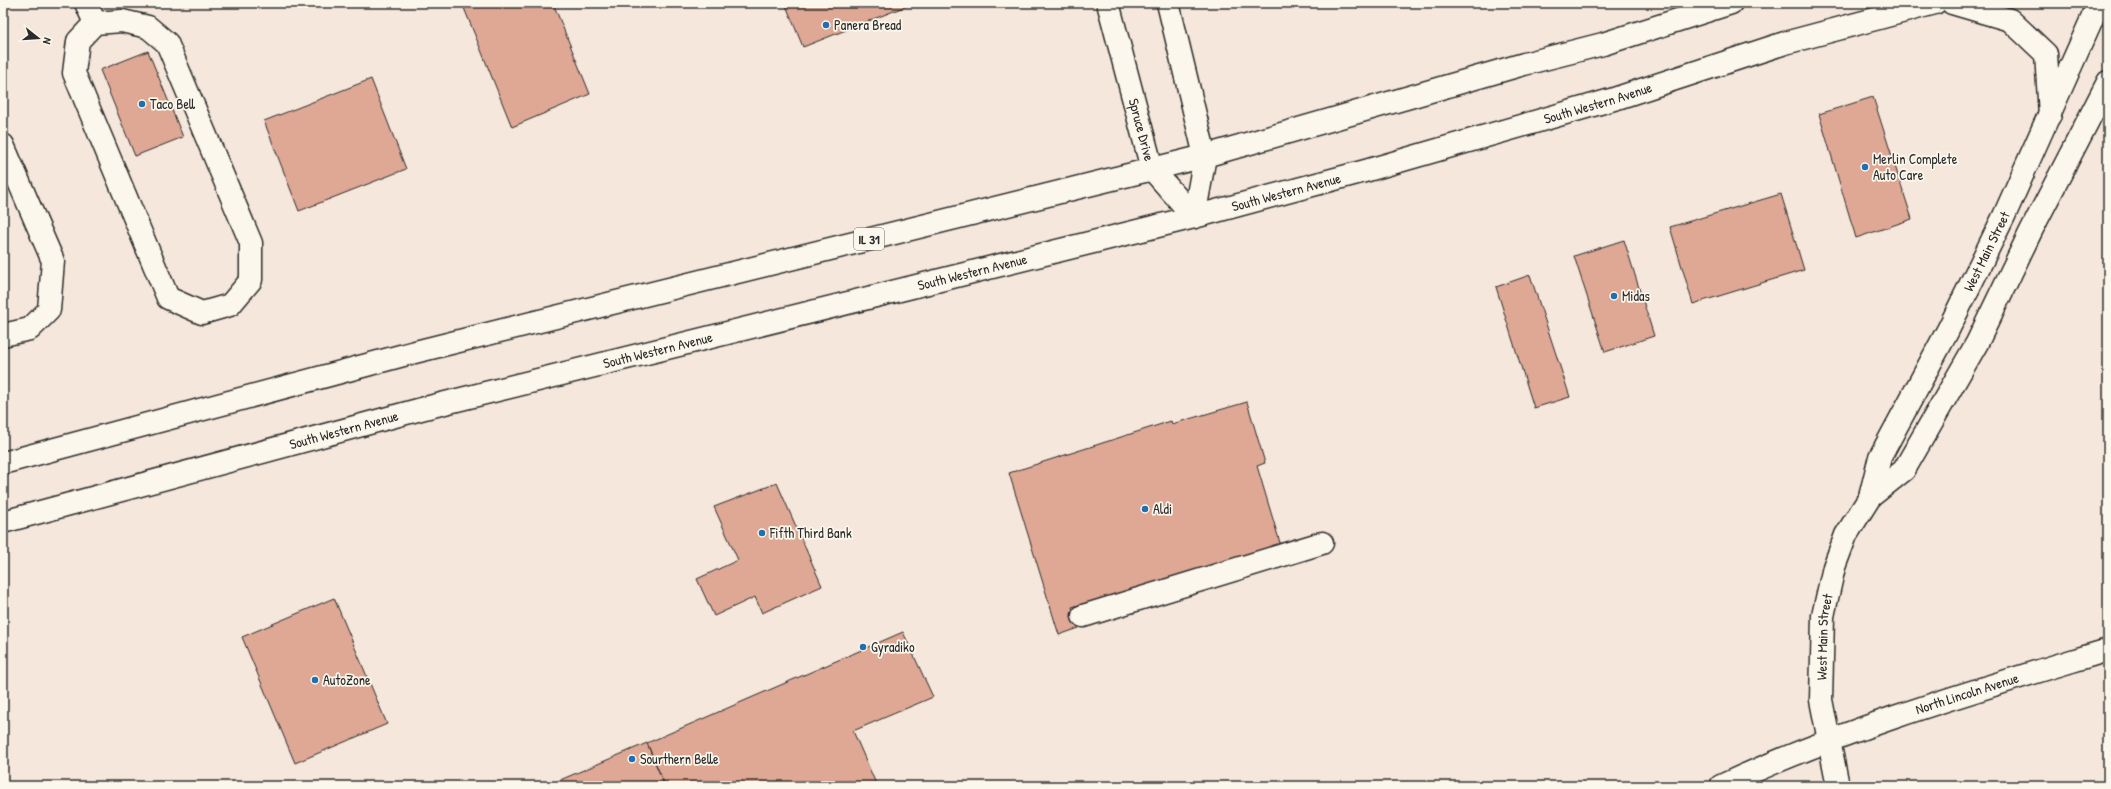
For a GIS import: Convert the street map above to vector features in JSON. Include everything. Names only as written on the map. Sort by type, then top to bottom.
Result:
[{"type":"main road","points":[[86,3],[94,23]]},
{"type":"main road","name":"Spruce Drive","points":[[1108,3],[1152,169],[1194,217]]},
{"type":"main road","points":[[1168,3],[1205,156],[1194,217]]},
{"type":"main road","name":"IL 31","points":[[3,463],[415,352],[1205,156],[1524,64],[1603,44],[1731,3]]},
{"type":"main road","name":"South Western Avenue","points":[[3,522],[425,408],[1194,217],[1366,171],[1614,99],[1785,43],[1935,3]]},
{"type":"main road","points":[[1952,3],[2010,20],[2046,54],[2050,115]]},
{"type":"main road","name":"West Main Street","points":[[1838,786],[1821,700],[1821,637],[1825,598],[1834,567],[1846,535],[1870,497],[1880,457],[1948,330],[2001,223],[2099,3]]},
{"type":"main road","points":[[122,21],[148,27],[167,43],[251,243],[252,280],[230,305],[202,313],[168,298],[74,73],[78,41],[94,23],[122,21]]},
{"type":"main road","name":"West Main Street","points":[[1870,497],[1904,470],[1970,357],[2108,82]]},
{"type":"main road","points":[[3,145],[53,261],[49,310],[30,329],[3,335]]},
{"type":"main road","points":[[1083,616],[1322,543]]},
{"type":"main road","name":"North Lincoln Avenue","points":[[1721,786],[1774,761],[1907,712],[2108,650]]},
{"type":"path","points":[[2041,7],[2050,3]]},
{"type":"building","points":[[462,3],[553,3],[590,94],[512,127]]},
{"type":"building","name":"Panera Bread","points":[[785,3],[914,3],[803,47]]},
{"type":"building","name":"Taco Bell","points":[[148,51],[183,137],[135,156],[100,70]]},
{"type":"building","points":[[371,79],[406,169],[299,211],[264,121]]},
{"type":"building","name":"Merlin Complete Auto Care","points":[[1873,97],[1912,219],[1856,238],[1819,114]]},
{"type":"building","points":[[1781,194],[1804,270],[1693,304],[1670,227]]},
{"type":"building","name":"Midas","points":[[1624,240],[1654,336],[1605,352],[1574,256]]},
{"type":"building","points":[[1530,275],[1570,397],[1534,408],[1496,287]]},
{"type":"building","name":"Aldi","points":[[1247,402],[1265,463],[1257,466],[1281,546],[1072,607],[1079,628],[1059,635],[1009,473],[1171,421],[1172,424]]},
{"type":"building","name":"Fifth Third Bank","points":[[777,483],[822,586],[762,613],[755,597],[714,616],[697,579],[738,560],[714,507]]},
{"type":"building","name":"AutoZone","points":[[334,598],[387,724],[295,763],[242,637]]},
{"type":"building","points":[[903,632],[933,697],[853,731],[877,786],[665,786],[647,743]]},
{"type":"building","points":[[647,743],[665,786],[546,786]]},
{"type":"place","name":"Panera Bread","points":[[826,25]]},
{"type":"place","name":"Taco Bell","points":[[142,104]]},
{"type":"place","name":"Merlin Complete Auto Care","points":[[1865,167]]},
{"type":"place","name":"Midas","points":[[1614,296]]},
{"type":"place","name":"Aldi","points":[[1145,509]]},
{"type":"place","name":"Fifth Third Bank","points":[[762,533]]},
{"type":"place","name":"Gyradiko","points":[[863,647]]},
{"type":"place","name":"AutoZone","points":[[315,680]]},
{"type":"place","name":"Sourthern Belle","points":[[632,759]]}]
